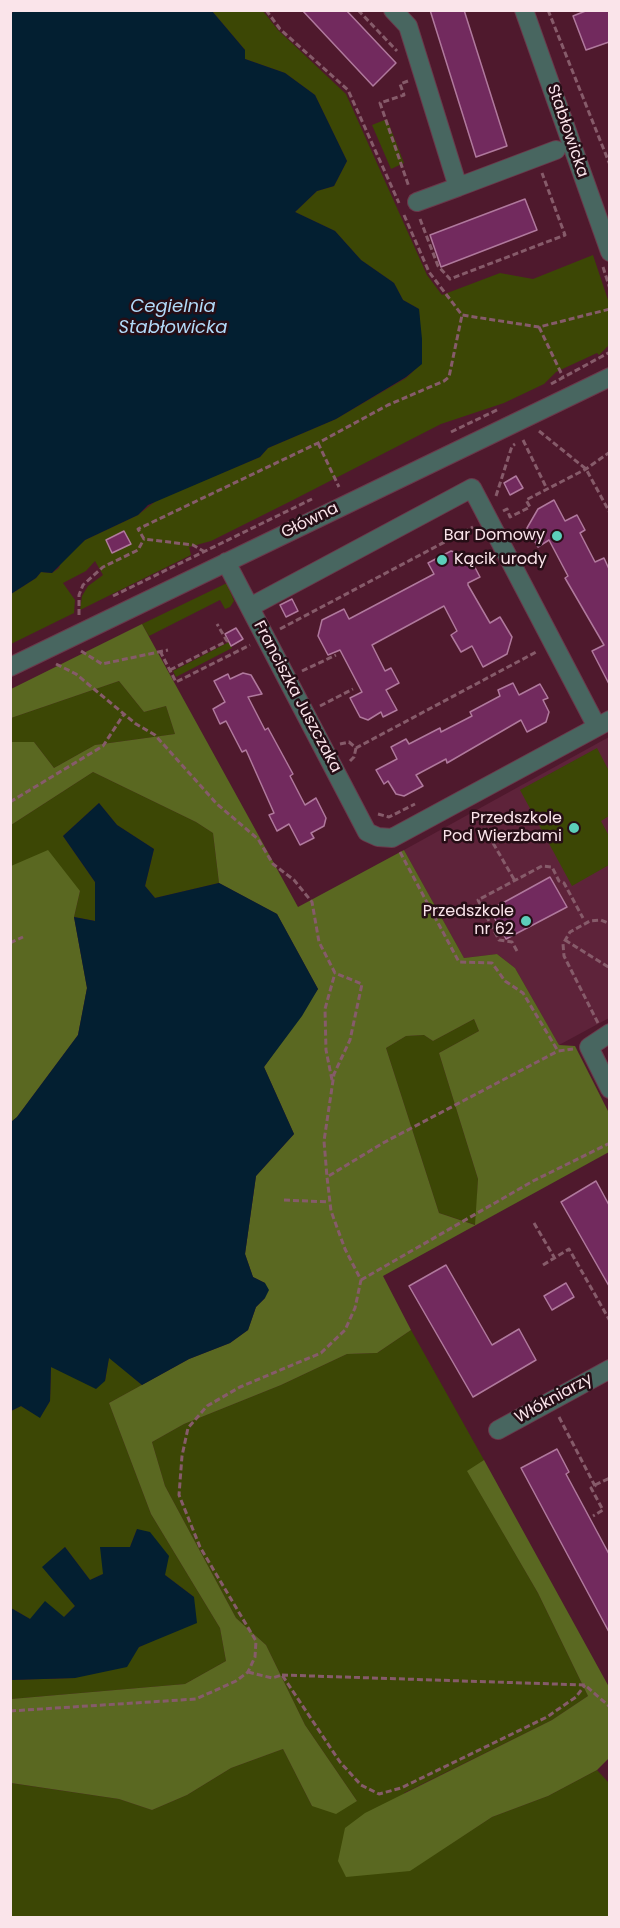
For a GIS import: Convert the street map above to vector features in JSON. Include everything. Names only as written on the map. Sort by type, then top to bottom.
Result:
[{"type":"street","points":[[393,10],[408,26],[458,187]]},
{"type":"street","name":"Stabłowicka","points":[[524,10],[609,252]]},
{"type":"street","points":[[417,202],[556,150]]},
{"type":"street","name":"Główna","points":[[10,667],[609,377]]},
{"type":"street","points":[[250,607],[472,488],[603,723],[393,838]]},
{"type":"street","name":"Franciszka Juszczaka","points":[[226,562],[368,832],[378,837],[393,838]]},
{"type":"street","points":[[604,1030],[589,1047],[609,1089]]},
{"type":"street","name":"Włókniarzy","points":[[498,1430],[609,1369]]},
{"type":"path","points":[[266,10],[280,29],[348,90],[429,272],[462,315],[539,327],[609,309]]},
{"type":"path","points":[[548,10],[609,165]]},
{"type":"path","points":[[144,539],[138,528],[318,443],[410,395],[438,385],[448,377],[462,315]]},
{"type":"path","points":[[539,327],[563,377]]},
{"type":"path","points":[[604,357],[609,352]]},
{"type":"path","points":[[496,497],[512,446],[538,431],[586,469],[609,513]]},
{"type":"path","points":[[523,440],[547,489]]},
{"type":"path","points":[[318,443],[339,487]]},
{"type":"path","points":[[496,514],[507,509],[510,517],[530,507],[526,501],[586,469],[609,452]]},
{"type":"path","points":[[160,651],[176,682],[266,637],[475,525]]},
{"type":"path","points":[[144,539],[193,545],[208,556]]},
{"type":"path","points":[[79,618],[77,611],[83,585],[103,567],[138,550],[144,539]]},
{"type":"path","points":[[170,670],[227,641],[217,624]]},
{"type":"path","points":[[81,651],[102,664],[168,650]]},
{"type":"path","points":[[354,771],[349,761],[354,757],[356,748],[540,650],[545,659]]},
{"type":"path","points":[[301,672],[336,655]]},
{"type":"path","points":[[10,1711],[196,1699],[236,1681],[248,1672],[255,1657],[256,1641],[200,1547],[179,1495],[182,1456],[188,1428],[207,1406],[240,1387],[321,1353],[345,1330],[355,1308],[361,1280],[345,1249],[329,1202],[324,1141],[334,1074],[350,1040],[362,984],[335,973],[319,942],[312,902],[294,880],[273,864],[258,839],[217,804],[182,768],[164,744],[92,687],[56,664]]},
{"type":"path","points":[[319,706],[353,689]]},
{"type":"path","points":[[10,802],[103,746],[124,714]]},
{"type":"path","points":[[339,744],[349,742],[356,748]]},
{"type":"path","points":[[375,811],[380,816],[389,817],[420,801]]},
{"type":"path","points":[[474,812],[515,880]]},
{"type":"path","points":[[393,838],[459,962],[492,963],[505,981],[524,993],[558,1051]]},
{"type":"path","points":[[517,951],[512,942],[499,939],[478,900],[542,866],[552,867],[560,881],[564,883],[582,918]]},
{"type":"path","points":[[604,1030],[564,956],[565,940],[570,932],[590,921],[601,920],[609,924]]},
{"type":"path","points":[[10,943],[23,937]]},
{"type":"path","points":[[565,940],[609,968]]},
{"type":"path","points":[[333,1084],[326,1050],[325,1009],[335,973]]},
{"type":"path","points":[[327,1177],[383,1143],[558,1051],[589,1047]]},
{"type":"path","points":[[361,1280],[533,1181],[609,1143]]},
{"type":"path","points":[[284,1200],[329,1202]]},
{"type":"path","points":[[534,1222],[555,1258]]},
{"type":"path","points":[[543,1265],[569,1249],[609,1320]]},
{"type":"path","points":[[566,1412],[558,1417],[595,1485]]},
{"type":"path","points":[[592,1515],[603,1510],[591,1488],[609,1478]]},
{"type":"path","points":[[248,1672],[272,1678],[282,1675],[585,1685],[609,1707]]},
{"type":"path","points":[[282,1675],[340,1762],[361,1785],[379,1794],[401,1788],[547,1717],[576,1697],[585,1685]]},
{"type":"shaded area","name":"Przedszkole nr 62","points":[[609,737],[609,1018],[559,1045],[515,968],[497,954],[464,958],[404,850]]},
{"type":"green space","points":[[212,11],[263,11],[278,30],[346,94],[427,275],[442,295],[500,273],[533,279],[593,255],[609,303],[609,345],[599,355],[597,353],[556,372],[544,384],[504,403],[441,424],[211,541],[189,547],[191,555],[80,610],[82,596],[88,586],[103,575],[95,561],[86,571],[63,583],[75,600],[74,613],[11,644],[11,594],[36,578],[41,572],[52,573],[59,568],[61,561],[85,540],[138,515],[157,500],[260,457],[268,448],[336,419],[406,378],[421,364],[419,309],[403,300],[394,283],[361,260],[335,231],[295,212],[317,191],[334,186],[347,161],[315,95],[285,73],[245,59],[245,50]]},
{"type":"green space","points":[[387,119],[404,163],[391,169],[372,125]]},
{"type":"green space","points":[[227,583],[234,601],[230,607],[225,609],[220,600],[149,636],[142,624]]},
{"type":"green space","points":[[142,624],[298,907],[404,850],[464,958],[497,954],[515,968],[559,1045],[575,1046],[609,1113],[609,1152],[383,1276],[411,1330],[377,1353],[347,1354],[281,1385],[184,1424],[152,1442],[165,1486],[236,1618],[266,1645],[305,1725],[357,1801],[336,1814],[312,1806],[283,1749],[231,1768],[187,1795],[152,1810],[119,1799],[11,1783],[11,1699],[185,1684],[226,1661],[220,1628],[151,1514],[109,1403],[189,1359],[230,1343],[248,1330],[256,1307],[265,1298],[265,1283],[253,1277],[245,1254],[256,1176],[294,1134],[264,1067],[318,989],[277,914],[219,883],[213,833],[196,822],[93,772],[11,825],[11,742],[34,742],[54,768],[95,745],[175,734],[166,706],[144,712],[119,681],[11,718],[11,689]],"holes":[[[474,1019],[479,1031],[439,1053],[478,1179],[475,1225],[439,1213],[386,1048],[406,1036],[424,1035],[433,1041]]]},
{"type":"green space","points":[[229,642],[232,648],[176,677],[173,671]]},
{"type":"green space","points":[[119,681],[144,712],[166,706],[175,734],[95,745],[54,768],[34,742],[11,742],[11,718]]},
{"type":"green space","name":"Przedszkole Pod Wierzbami","points":[[597,748],[609,771],[609,816],[601,821],[609,836],[609,865],[572,886],[520,790]]},
{"type":"green space","points":[[93,772],[196,822],[213,833],[219,883],[155,898],[145,886],[154,849],[117,825],[99,803],[63,836],[95,882],[95,921],[74,917],[80,891],[11,866],[11,825]]},
{"type":"green space","points":[[48,850],[80,891],[74,917],[87,988],[78,1035],[11,1122],[11,866]]},
{"type":"green space","points":[[474,1019],[479,1031],[439,1053],[478,1179],[476,1225],[439,1213],[386,1048],[406,1036],[424,1035],[433,1041]]},
{"type":"green space","points":[[411,1330],[484,1460],[468,1472],[538,1593],[588,1696],[552,1720],[404,1793],[410,1870],[492,1817],[548,1796],[597,1770],[609,1783],[609,1917],[11,1917],[10,1783],[119,1799],[152,1810],[187,1795],[231,1768],[283,1749],[312,1806],[357,1801],[305,1725],[266,1645],[236,1618],[165,1486],[152,1442],[184,1424],[281,1385],[347,1354],[377,1353]]},
{"type":"green space","points":[[109,1357],[142,1385],[109,1403],[151,1514],[220,1628],[226,1661],[185,1684],[11,1699],[10,1680],[75,1678],[160,1637],[194,1597],[165,1575],[137,1529],[130,1547],[103,1574],[90,1580],[65,1547],[43,1567],[75,1606],[64,1617],[30,1619],[11,1608],[11,1411],[21,1406],[40,1417],[50,1401],[51,1367],[105,1381]]},
{"type":"green space","points":[[484,1460],[609,1687],[609,1758],[597,1770],[548,1796],[492,1817],[410,1871],[346,1877],[338,1861],[345,1828],[365,1813],[552,1720],[588,1696],[538,1593],[467,1471]]},
{"type":"water","name":"Cegielnia Stabłowicka","points":[[14,11],[212,11],[245,50],[245,59],[285,73],[315,95],[347,161],[334,186],[317,191],[295,212],[335,231],[361,260],[394,283],[403,300],[419,309],[422,364],[406,377],[336,419],[268,448],[260,457],[148,505],[138,515],[85,540],[52,573],[41,572],[36,578],[11,594],[10,15]]},
{"type":"water","points":[[99,803],[117,825],[154,849],[145,886],[155,898],[219,883],[277,914],[318,989],[302,1016],[264,1067],[294,1134],[256,1176],[245,1254],[253,1277],[265,1283],[269,1290],[256,1307],[248,1330],[230,1343],[189,1359],[142,1385],[109,1358],[105,1381],[96,1389],[51,1367],[50,1401],[40,1418],[21,1406],[11,1411],[11,1122],[78,1035],[87,988],[74,917],[95,921],[95,882],[63,836]]},
{"type":"water","points":[[137,1529],[150,1532],[169,1556],[165,1575],[194,1597],[197,1623],[139,1647],[127,1667],[75,1678],[11,1680],[11,1608],[30,1619],[45,1601],[64,1617],[75,1606],[42,1567],[65,1547],[90,1580],[103,1574],[100,1547],[130,1547]]},
{"type":"building","points":[[302,10],[346,10],[396,63],[373,86]]},
{"type":"building","points":[[430,10],[464,10],[507,146],[476,157]]},
{"type":"building","points":[[588,10],[609,10],[609,42],[586,50],[573,16]]},
{"type":"building","points":[[525,199],[537,230],[441,267],[430,235]]},
{"type":"building","points":[[516,476],[523,488],[510,495],[504,483]]},
{"type":"building","points":[[554,500],[565,521],[577,515],[585,530],[580,533],[595,562],[604,558],[609,569],[609,684],[592,651],[604,645],[565,578],[568,576],[549,540],[538,547],[527,528],[538,509]]},
{"type":"building","points":[[124,531],[131,544],[112,553],[106,540]]},
{"type":"building","points":[[451,551],[469,556],[480,577],[468,585],[490,623],[500,617],[512,637],[507,654],[483,667],[472,646],[461,652],[451,635],[457,631],[444,606],[372,645],[385,671],[391,668],[399,683],[386,690],[397,710],[383,717],[381,712],[368,720],[360,717],[350,698],[362,692],[340,650],[328,655],[318,636],[322,620],[344,609],[349,619],[434,574],[428,563]]},
{"type":"building","points":[[292,599],[298,611],[286,617],[280,605]]},
{"type":"building","points":[[236,628],[243,639],[231,646],[225,634]]},
{"type":"building","points":[[243,673],[251,675],[262,694],[248,697],[265,730],[268,728],[293,774],[290,776],[305,805],[316,798],[326,818],[324,826],[311,833],[314,838],[300,845],[289,824],[277,831],[269,815],[274,813],[246,750],[242,752],[226,721],[220,724],[213,709],[225,702],[214,681],[228,674],[230,679]]},
{"type":"building","points":[[513,683],[519,695],[540,684],[548,698],[543,700],[549,712],[546,722],[527,732],[521,720],[447,763],[446,759],[416,775],[423,786],[404,796],[396,794],[388,781],[384,784],[376,770],[397,759],[391,747],[406,739],[409,744],[440,728],[441,732],[472,716],[470,712],[500,696],[498,690]]},
{"type":"building","points":[[550,877],[567,907],[506,939],[490,910]]},
{"type":"building","points":[[596,1181],[609,1205],[609,1286],[561,1202]]},
{"type":"building","points":[[446,1265],[492,1345],[519,1329],[536,1360],[473,1397],[409,1286]]},
{"type":"building","points":[[566,1283],[574,1297],[552,1310],[544,1296]]},
{"type":"building","points":[[557,1449],[569,1472],[566,1474],[609,1554],[609,1632],[521,1468]]},
{"type":"place","name":"Bar Domowy","points":[[557,536]]},
{"type":"place","name":"Kącik urody","points":[[442,560]]},
{"type":"place","name":"Przedszkole Pod Wierzbami","points":[[574,828]]},
{"type":"place","name":"Przedszkole nr 62","points":[[526,921]]}]
